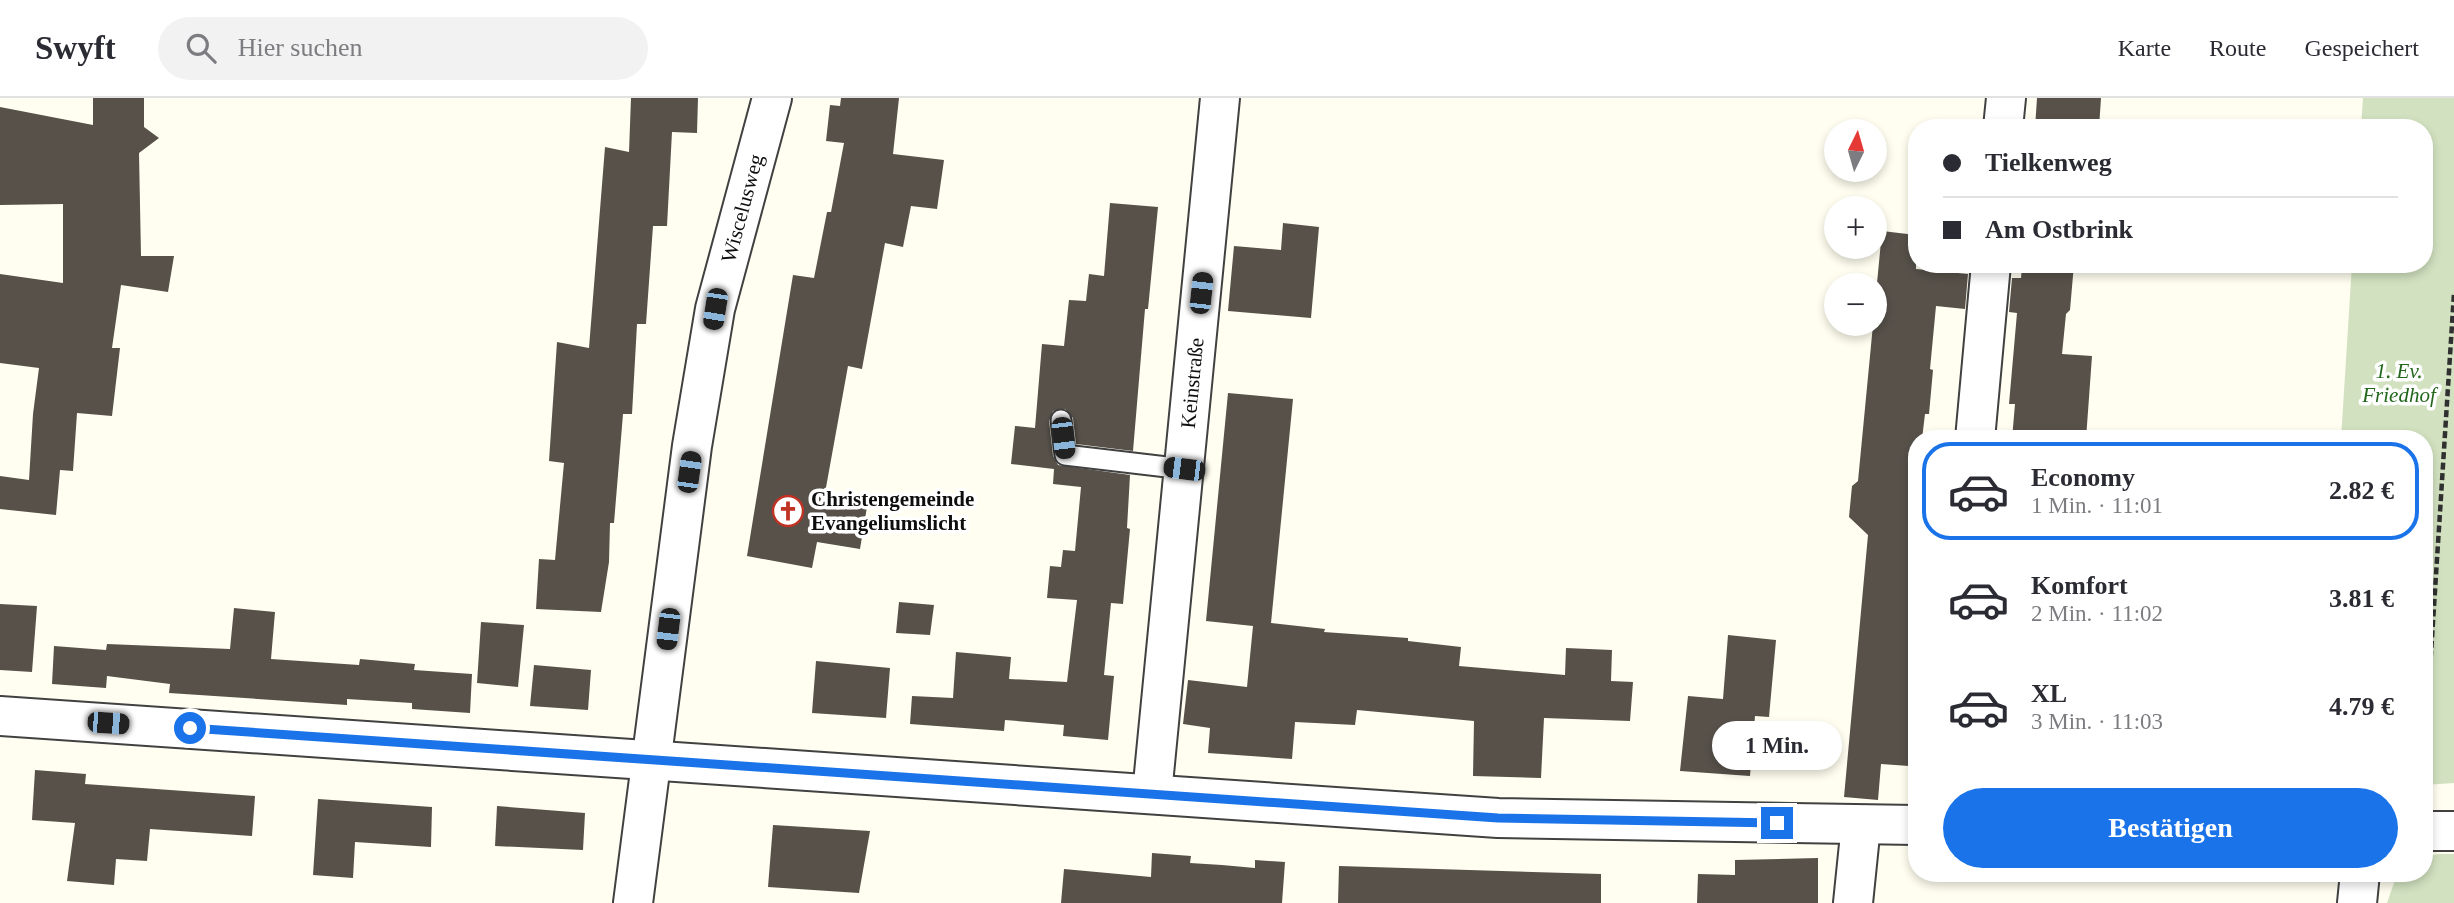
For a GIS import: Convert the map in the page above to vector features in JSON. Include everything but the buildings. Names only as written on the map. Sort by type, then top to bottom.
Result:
[{"type":"street","name":"Wiscelusweg","points":[[632,903],[692,446],[715,309],[772,98]]},
{"type":"street","name":"Keinstraße","points":[[1152,794],[1220,98]]},
{"type":"street","points":[[2004,119],[2006,98]]},
{"type":"street","points":[[1976,430],[1990,273]]},
{"type":"street","points":[[0,716],[1498,818],[1908,825]]},
{"type":"street","points":[[1853,903],[1861,825]]},
{"type":"street","points":[[2433,831],[2454,831]]},
{"type":"street","points":[[2357,903],[2359,882]]},
{"type":"lane","points":[[1061,420],[1065,455],[1184,469]]},
{"type":"path","points":[[2433,622],[2454,293]]},
{"type":"green space","name":"1. Ev. Friedhof","points":[[2363,98],[2454,98],[2454,783],[2433,784],[2433,430],[2342,430],[2351,273],[2433,273],[2433,119],[2362,119]]},
{"type":"green space","points":[[2454,854],[2454,903],[2387,903],[2394,882],[2433,882],[2433,855]]},
{"type":"place","name":"Christengemeinde Evangeliumslicht","points":[[788,511]]},
{"type":"route","points":[[190,728],[1498,818],[1777,823]]}]
